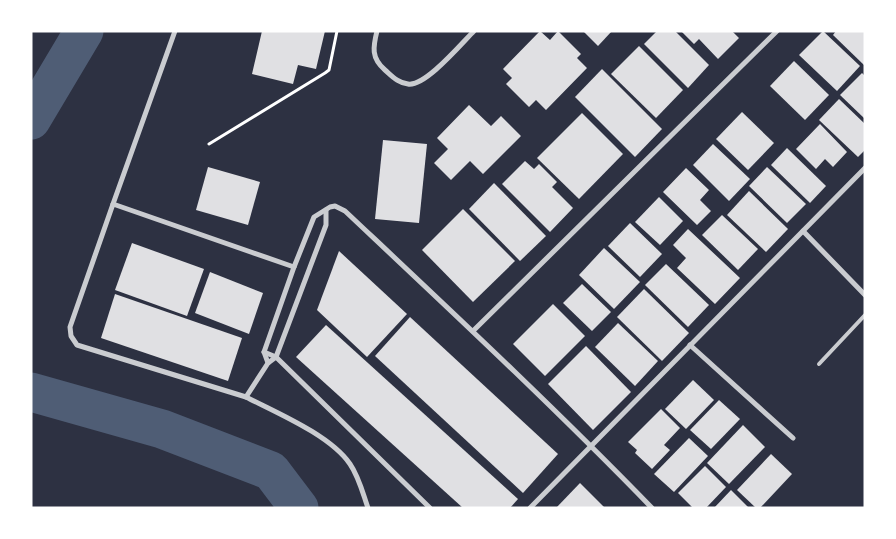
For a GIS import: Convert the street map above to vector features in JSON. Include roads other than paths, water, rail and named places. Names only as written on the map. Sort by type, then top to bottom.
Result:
[{"type":"street","points":[[175,31],[70,327],[71,336],[77,345],[246,397],[312,430],[339,452],[350,464],[368,508]]},
{"type":"street","points":[[377,31],[373,48],[374,57],[379,66],[397,80],[409,84],[419,82],[430,74],[474,31]]},
{"type":"street","points":[[473,331],[777,31]]},
{"type":"street","points":[[530,508],[865,168]]},
{"type":"street","points":[[113,204],[294,267]]},
{"type":"street","points":[[268,363],[264,352],[314,217],[335,206],[345,211],[473,331],[591,445],[652,508]]},
{"type":"street","points":[[246,397],[268,363],[276,357],[326,224],[326,210]]},
{"type":"street","points":[[803,231],[865,295]]},
{"type":"street","points":[[690,345],[793,438]]},
{"type":"street","points":[[264,352],[276,357],[430,508]]},
{"type":"lane","points":[[819,364],[865,315]]},
{"type":"waterway","points":[[31,120],[84,31]]},
{"type":"waterway","points":[[31,392],[162,429],[271,471],[299,508]]}]
